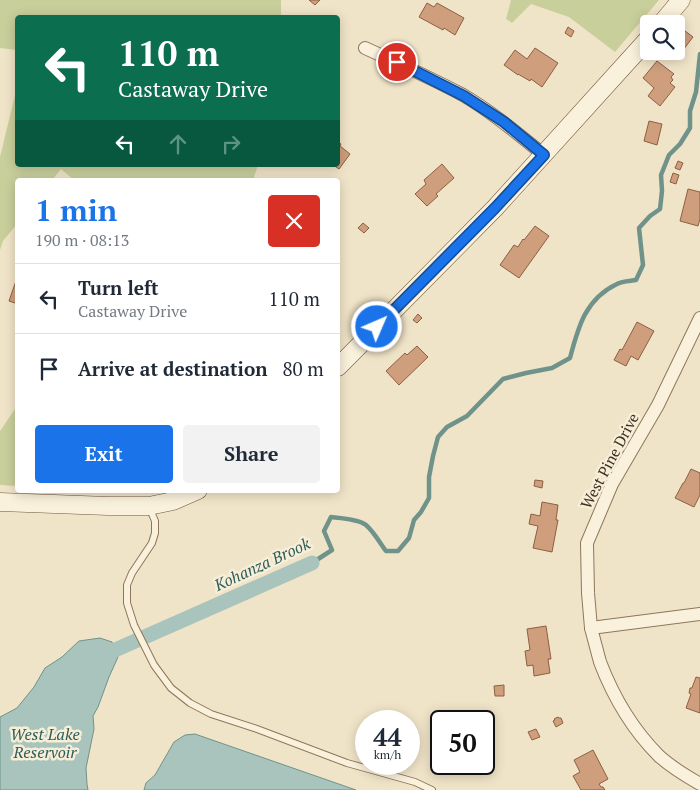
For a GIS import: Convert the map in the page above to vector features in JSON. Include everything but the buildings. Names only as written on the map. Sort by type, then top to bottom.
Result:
[{"type":"main road","points":[[668,15],[681,0]]},
{"type":"main road","points":[[340,365],[495,208],[640,48]]},
{"type":"main road","points":[[0,502],[149,506],[190,493]]},
{"type":"street","points":[[365,48],[464,96],[504,122],[544,155]]},
{"type":"street","name":"West Pine Drive","points":[[700,318],[658,406],[612,484],[587,543],[591,628],[600,661],[613,690],[626,716],[643,738],[679,772],[700,784]]},
{"type":"street","points":[[591,628],[700,614]]},
{"type":"lane","points":[[149,506],[155,521],[155,533],[152,543],[132,573],[127,585],[127,603],[134,625],[154,665],[170,688],[190,703],[211,714],[257,728],[347,763],[415,782],[432,790]]},
{"type":"green space","points":[[0,0],[281,0],[281,15],[15,15],[15,50],[0,48]]},
{"type":"green space","points":[[511,0],[659,0],[646,15],[640,15],[640,22],[615,52],[569,17],[531,4],[512,23],[506,19]]},
{"type":"green space","points":[[15,95],[15,167],[257,167],[254,178],[72,178],[61,169],[54,178],[15,178],[15,226],[3,241],[0,250],[0,157]]},
{"type":"green space","points":[[15,409],[15,486],[0,485],[0,431]]},
{"type":"water","name":"West Lake Reservoir","points":[[100,638],[112,642],[118,657],[93,716],[94,729],[86,768],[88,790],[0,790],[0,717],[17,708],[34,687],[45,668],[62,657],[79,641]]},
{"type":"water","points":[[195,734],[356,790],[144,790],[146,783],[155,775],[174,742],[185,735]]},
{"type":"waterway","name":"Kohanza Brook","points":[[312,563],[332,550],[324,531],[331,517],[363,523],[372,531],[386,551],[398,551],[409,538],[414,520],[429,498],[429,477],[438,437],[447,427],[467,416],[503,379],[552,368],[570,358],[580,325],[590,306],[606,290],[619,283],[636,280],[643,265],[639,228],[650,216],[660,209],[661,175],[669,155],[680,144],[690,128],[690,111],[696,92],[700,54]]},
{"type":"waterway","name":"Kohanza Brook","points":[[115,650],[312,563]]},
{"type":"route","points":[[377,327],[495,208],[544,155],[504,122],[464,96],[397,62]]}]
